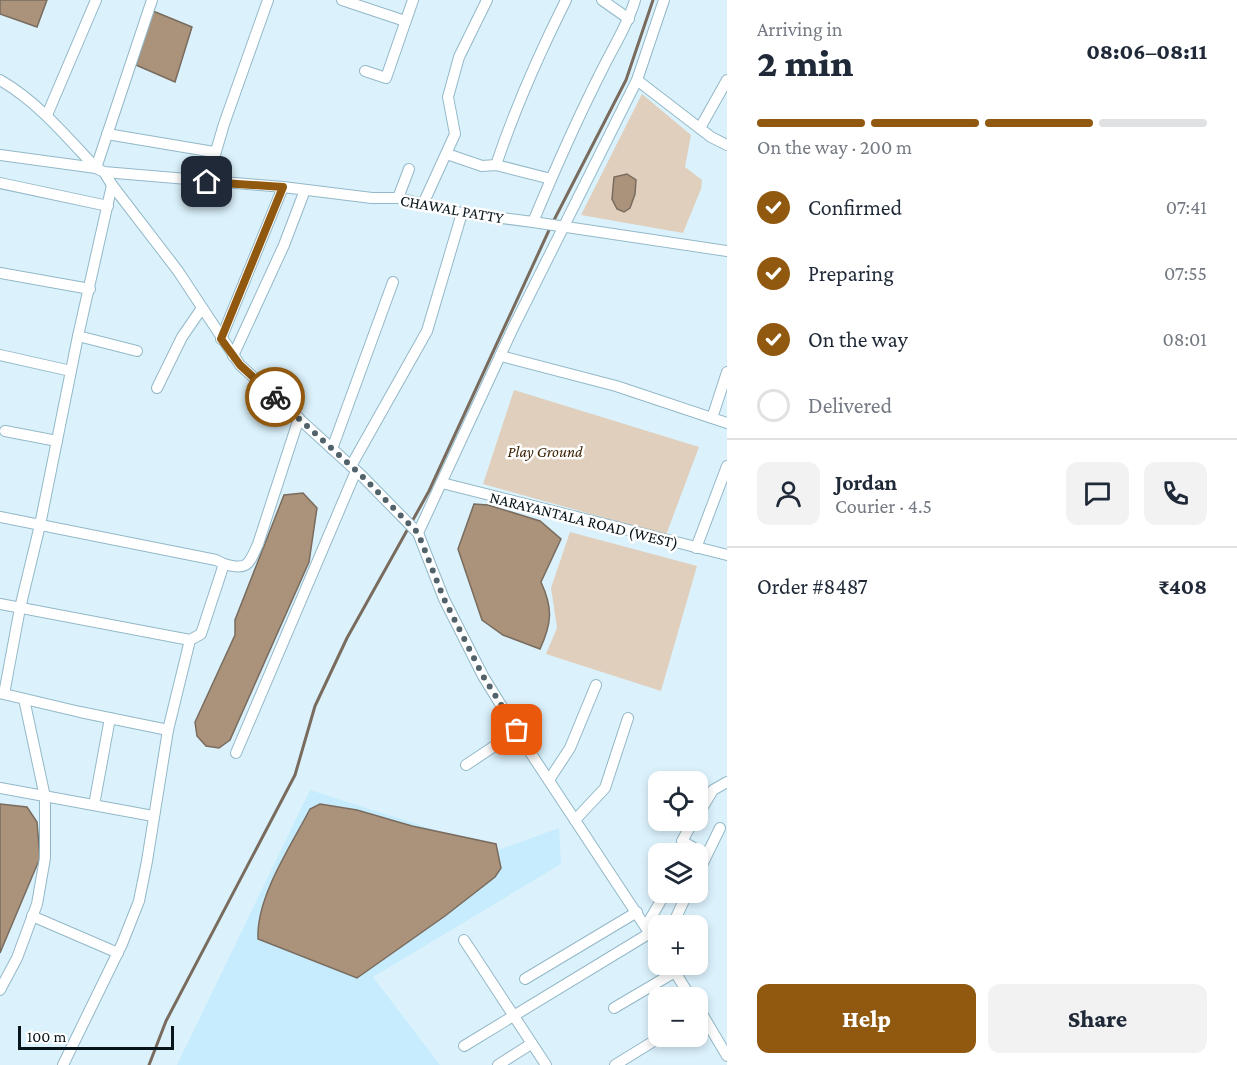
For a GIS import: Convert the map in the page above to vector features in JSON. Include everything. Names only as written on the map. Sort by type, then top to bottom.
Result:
[{"type":"street","points":[[47,115],[96,0]]},
{"type":"street","points":[[100,170],[107,134],[152,0]]},
{"type":"street","points":[[207,182],[214,152],[268,0]]},
{"type":"street","points":[[342,0],[405,21]]},
{"type":"street","points":[[365,71],[386,78],[413,0]]},
{"type":"street","points":[[423,204],[455,134],[448,96],[459,57],[487,0]]},
{"type":"street","points":[[496,165],[530,76],[566,0]]},
{"type":"street","points":[[602,0],[629,19]]},
{"type":"street","points":[[537,222],[551,179],[604,66],[629,19],[635,0]]},
{"type":"street","points":[[418,533],[501,356],[637,80],[664,0]]},
{"type":"street","points":[[0,80],[16,89],[47,115],[100,170],[178,272],[240,365],[332,449],[418,533],[449,609],[483,676],[648,929],[464,1046]]},
{"type":"street","points":[[637,80],[711,137],[727,145]]},
{"type":"street","points":[[700,128],[727,80]]},
{"type":"street","points":[[107,134],[214,152]]},
{"type":"street","points":[[447,154],[482,166],[496,165],[551,179]]},
{"type":"street","name":"CHAWAL PATTY","points":[[0,155],[100,170],[207,182],[283,187],[372,198],[398,198],[462,213],[727,251]]},
{"type":"street","points":[[398,198],[409,169]]},
{"type":"street","points":[[0,183],[108,206]]},
{"type":"street","points":[[112,185],[2,693],[168,729]]},
{"type":"street","points":[[221,339],[283,187]]},
{"type":"street","points":[[233,356],[284,245],[305,190]]},
{"type":"street","points":[[236,753],[353,469],[427,331],[462,213]]},
{"type":"street","points":[[0,273],[90,289]]},
{"type":"street","points":[[332,449],[393,282]]},
{"type":"street","points":[[157,388],[182,337],[201,308]]},
{"type":"street","points":[[78,336],[137,351]]},
{"type":"street","points":[[0,355],[71,371]]},
{"type":"street","points":[[501,356],[616,386],[727,423]]},
{"type":"street","points":[[712,418],[727,372]]},
{"type":"street","points":[[0,517],[216,560],[237,568],[245,566],[251,560],[258,544],[299,418]]},
{"type":"street","points":[[5,431],[57,441]]},
{"type":"street","points":[[696,548],[727,466]]},
{"type":"street","name":"NARAYANTALA ROAD (WEST)","points":[[442,483],[727,555]]},
{"type":"street","points":[[0,604],[190,640],[201,634],[224,564]]},
{"type":"street","points":[[63,1065],[118,953],[139,901],[168,729],[190,640]]},
{"type":"street","points":[[549,780],[570,748],[596,685]]},
{"type":"street","points":[[0,990],[17,958],[37,904],[45,858],[45,797],[24,699]]},
{"type":"street","points":[[94,805],[110,718]]},
{"type":"street","points":[[575,820],[605,788],[628,718]]},
{"type":"street","points":[[466,765],[517,730]]},
{"type":"street","points":[[708,798],[713,789],[727,782]]},
{"type":"street","points":[[0,788],[153,816]]},
{"type":"street","points":[[708,853],[720,828]]},
{"type":"street","points":[[685,843],[682,841],[688,831]]},
{"type":"street","points":[[525,979],[637,912]]},
{"type":"street","points":[[32,916],[118,953]]},
{"type":"street","points":[[464,940],[546,1065]]},
{"type":"street","points":[[614,1008],[663,975]]},
{"type":"street","points":[[708,1026],[727,1056]]},
{"type":"street","points":[[498,1065],[531,1044]]},
{"type":"street","points":[[615,1065],[648,1045]]},
{"type":"shaded area","points":[[0,0],[47,0],[37,27],[0,14]]},
{"type":"shaded area","points":[[153,11],[192,27],[175,82],[136,65]]},
{"type":"shaded area","points":[[627,174],[636,180],[635,194],[630,208],[624,212],[617,209],[612,199],[614,177]]},
{"type":"shaded area","points":[[303,493],[317,508],[309,562],[230,740],[219,748],[206,746],[197,736],[195,722],[235,635],[235,620],[284,495]]},
{"type":"shaded area","points":[[474,504],[488,505],[540,521],[561,539],[541,582],[548,600],[550,616],[540,649],[503,635],[482,620],[458,549]]},
{"type":"shaded area","points":[[310,790],[498,850],[559,828],[561,864],[373,977],[440,1065],[177,1065]]},
{"type":"shaded area","points":[[0,804],[27,807],[37,822],[40,858],[0,953]]},
{"type":"shaded area","points":[[320,804],[357,810],[412,826],[496,844],[501,868],[495,877],[445,916],[357,978],[258,939],[263,906],[276,872],[310,809]]},
{"type":"green space","points":[[642,94],[691,135],[685,167],[702,180],[701,189],[683,233],[581,215]]},
{"type":"green space","name":"Play Ground","points":[[514,390],[699,447],[666,535],[483,484]]},
{"type":"green space","points":[[570,532],[697,566],[661,691],[546,654],[557,628],[551,588]]},
{"type":"waterway","points":[[553,222],[626,80],[653,0]]},
{"type":"waterway","points":[[149,1065],[166,1021],[295,775],[315,706],[347,638],[429,491],[550,228]]},
{"type":"way so far","points":[[275,397],[362,476],[418,533],[444,599],[483,676],[517,730]]},
{"type":"route","points":[[207,182],[283,187],[221,339],[240,365],[275,397]]}]
